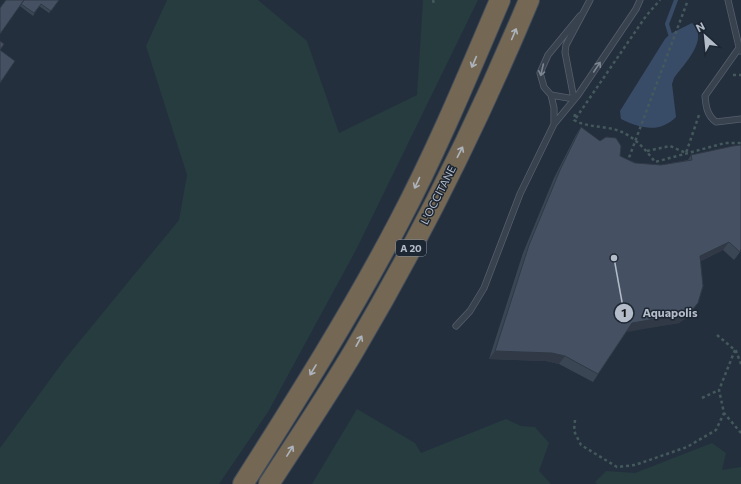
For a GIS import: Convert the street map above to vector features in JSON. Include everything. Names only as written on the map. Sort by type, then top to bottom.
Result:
[{"type":"highway","name":"L'OCCITANE","points":[[243,484],[285,419],[399,222],[458,98],[500,0]]},
{"type":"highway","name":"L'OCCITANE","points":[[269,484],[355,350],[404,260],[475,124],[529,0]]},
{"type":"lane","points":[[576,97],[565,52],[566,45],[580,16],[590,0]]},
{"type":"lane","points":[[456,326],[470,311],[484,288],[520,194],[554,124],[576,97],[636,9],[640,0]]},
{"type":"lane","points":[[728,0],[740,50],[705,96],[706,108],[711,118],[716,122],[741,119]]},
{"type":"lane","points":[[554,124],[554,108],[540,73],[542,66],[559,40],[580,16]]},
{"type":"lane","points":[[550,95],[576,97]]},
{"type":"path","points":[[433,0],[434,4]]},
{"type":"path","points":[[574,120],[646,16],[660,0]]},
{"type":"path","points":[[624,169],[688,0]]},
{"type":"path","points":[[728,80],[733,75],[741,75]]},
{"type":"path","points":[[574,120],[576,97]]},
{"type":"path","points":[[686,153],[700,114]]},
{"type":"path","points":[[574,120],[581,124],[610,128],[624,132],[647,151],[655,162],[725,143],[741,143]]},
{"type":"path","points":[[647,151],[670,146],[686,153]]},
{"type":"path","points":[[718,335],[735,350],[741,364]]},
{"type":"path","points":[[735,350],[719,390],[724,413],[741,433]]},
{"type":"path","points":[[702,398],[719,390]]},
{"type":"path","points":[[575,420],[574,431],[581,445],[617,467],[635,465],[687,448],[716,430],[724,413]]},
{"type":"green space","points":[[167,0],[258,0],[307,41],[339,133],[417,95],[423,0],[478,0],[357,248],[268,412],[219,484],[0,484],[0,448],[65,359],[179,220],[187,175],[146,46]]},
{"type":"green space","points":[[357,409],[415,443],[421,453],[506,419],[521,426],[535,427],[549,443],[539,471],[551,484],[312,484]]},
{"type":"green space","points":[[712,443],[726,453],[722,470],[741,467],[741,484],[597,484],[595,482],[606,471],[635,473]]},
{"type":"water","points":[[692,23],[697,29],[697,44],[689,59],[674,78],[672,84],[676,117],[663,126],[649,128],[635,125],[621,119],[620,111],[665,39],[670,34]]},
{"type":"building","points":[[6,0],[24,0],[0,34],[0,8]]},
{"type":"building","points":[[24,0],[59,0],[51,11],[41,4],[34,13],[21,4]]},
{"type":"building","points":[[0,41],[4,44],[0,50]]},
{"type":"building","points":[[0,50],[15,61],[0,83]]},
{"type":"building","points":[[581,127],[600,141],[606,137],[616,138],[621,146],[620,156],[635,163],[661,165],[692,160],[691,155],[741,145],[740,252],[729,242],[700,256],[703,286],[698,303],[692,310],[684,314],[632,323],[598,374],[565,356],[552,353],[495,351],[529,245],[560,170]]},
{"type":"waterway","points":[[670,34],[667,24],[676,0]]},
{"type":"place","name":"Aquapolis","points":[[614,258]]}]
